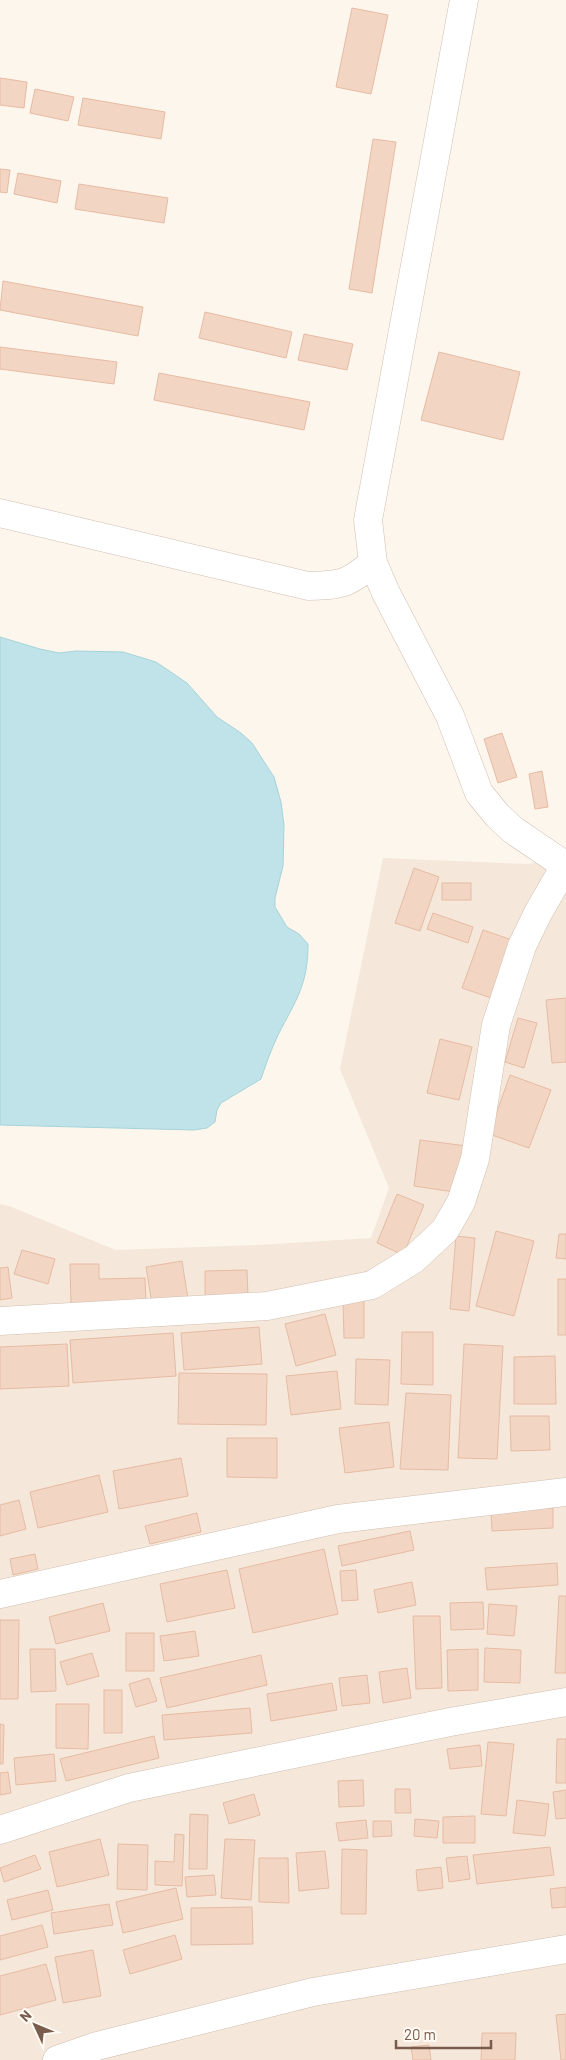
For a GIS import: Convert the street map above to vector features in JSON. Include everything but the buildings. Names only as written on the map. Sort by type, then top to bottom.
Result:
[{"type":"street","points":[[0,1321],[268,1306],[372,1284],[414,1259],[445,1230],[461,1202],[475,1159],[496,1025],[522,946],[538,913],[566,866],[513,830],[497,815],[479,793],[450,716],[386,593],[373,563],[368,520],[464,0]]},
{"type":"street","points":[[0,513],[308,586],[335,585],[352,580],[373,563]]},
{"type":"street","points":[[0,1594],[338,1519],[566,1492]]},
{"type":"street","points":[[0,1830],[129,1788],[450,1722],[566,1702]]},
{"type":"street","points":[[57,2060],[97,2046],[313,1992],[566,1949]]},
{"type":"shaded area","points":[[566,853],[566,2060],[0,2060],[0,1204],[116,1250],[257,1245],[371,1238],[389,1188],[340,1069],[383,858],[529,864]]},
{"type":"water","points":[[0,637],[59,653],[76,651],[123,652],[156,662],[187,683],[217,717],[252,743],[274,777],[281,802],[284,825],[283,866],[275,898],[275,907],[287,927],[299,934],[308,944],[306,971],[300,992],[275,1041],[261,1079],[221,1103],[217,1110],[215,1122],[207,1128],[194,1130],[0,1125]]}]
